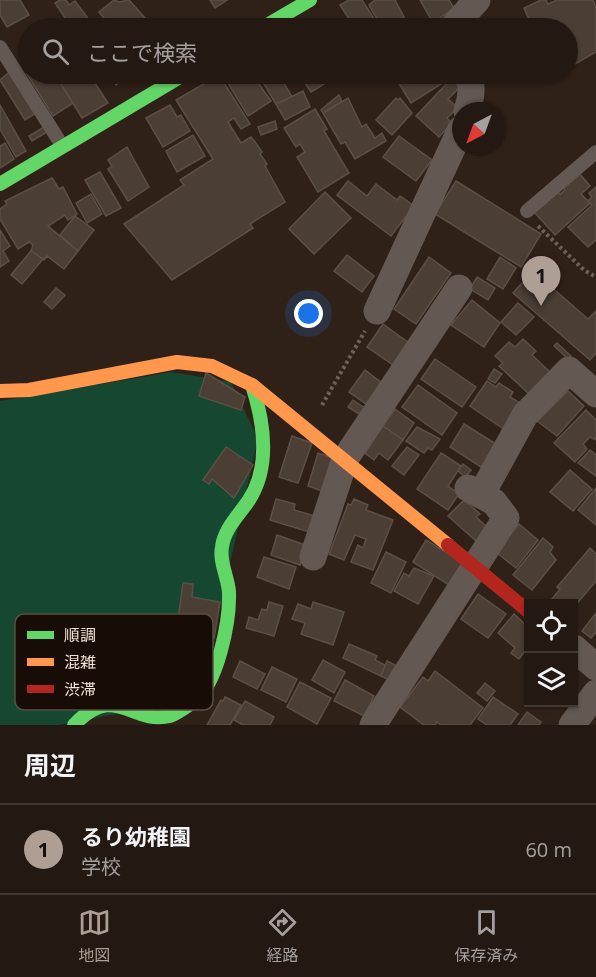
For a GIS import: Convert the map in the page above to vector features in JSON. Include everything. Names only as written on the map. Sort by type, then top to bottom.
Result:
[{"type":"street","points":[[278,18],[310,0]]},
{"type":"street","points":[[0,184],[168,84]]},
{"type":"street","points":[[470,84],[470,102]]},
{"type":"street","points":[[377,311],[452,148]]},
{"type":"street","points":[[313,557],[345,459],[459,288]]},
{"type":"street","points":[[0,391],[29,390],[177,362],[212,366],[252,385],[524,608]]},
{"type":"street","points":[[373,725],[506,518],[494,502],[475,492],[525,416],[569,370],[596,394]]},
{"type":"street","points":[[213,664],[228,616],[229,588],[222,564],[222,542],[233,520],[252,496],[261,476],[264,453],[257,399],[252,385]]},
{"type":"street","points":[[578,652],[596,667]]},
{"type":"street","points":[[572,725],[596,693]]},
{"type":"street","points":[[74,725],[88,710]]},
{"type":"street","points":[[121,710],[141,716],[167,717],[179,710]]},
{"type":"lane","points":[[0,47],[18,76]]},
{"type":"lane","points":[[23,84],[58,139]]},
{"type":"lane","points":[[527,211],[596,152]]},
{"type":"path","points":[[527,211],[541,230],[560,249],[584,270],[596,277]]},
{"type":"path","points":[[308,429],[377,311]]},
{"type":"green space","points":[[172,372],[231,382],[258,439],[221,603],[213,628],[213,614],[15,614],[15,710],[137,710],[58,725],[0,725],[0,401]]},
{"type":"building","points":[[0,0],[20,0],[29,15],[18,18],[18,21],[7,27],[0,15]]},
{"type":"building","points":[[66,0],[69,5],[75,1],[88,18],[65,18],[55,3]]},
{"type":"building","points":[[114,0],[119,2],[129,0],[145,18],[104,18],[99,12]]},
{"type":"building","points":[[210,0],[227,0],[215,8]]},
{"type":"building","points":[[349,0],[362,0],[374,18],[348,18],[340,5]]},
{"type":"building","points":[[375,0],[395,0],[404,17],[376,18],[369,5]]},
{"type":"building","points":[[420,0],[449,0],[454,8],[440,18],[430,18]]},
{"type":"building","points":[[541,0],[546,0],[548,4],[557,0],[593,0],[596,7],[596,52],[578,62],[578,18],[528,18],[524,8]]},
{"type":"building","points":[[11,71],[36,113],[25,120],[0,80]]},
{"type":"building","points":[[33,84],[61,84],[73,103],[53,116]]},
{"type":"building","points":[[61,84],[96,84],[108,103],[82,118]]},
{"type":"building","points":[[204,84],[225,84],[250,124],[241,129],[234,118],[228,122],[241,143],[251,137],[255,142],[285,202],[250,224],[253,228],[172,280],[124,224],[184,185],[180,180],[213,159],[176,100]]},
{"type":"building","points":[[228,84],[259,84],[271,101],[248,116]]},
{"type":"building","points":[[264,84],[284,84],[292,97],[276,104]]},
{"type":"building","points":[[306,84],[324,84],[311,92]]},
{"type":"building","points":[[399,84],[441,84],[411,103]]},
{"type":"building","points":[[446,84],[457,84],[460,87],[448,99],[452,103],[452,113],[447,118],[452,123],[439,137],[416,116]]},
{"type":"building","points":[[303,91],[310,107],[285,120],[276,104]]},
{"type":"building","points":[[339,95],[342,102],[323,113],[321,110]]},
{"type":"building","points":[[348,98],[362,127],[366,124],[375,138],[382,133],[386,141],[355,159],[345,142],[341,144],[323,113]]},
{"type":"building","points":[[396,98],[398,100],[400,98],[412,113],[392,135],[376,120]]},
{"type":"building","points":[[0,105],[26,151],[16,157],[0,129]]},
{"type":"building","points":[[170,105],[177,117],[181,115],[190,131],[163,147],[146,118]]},
{"type":"building","points":[[315,109],[327,129],[324,131],[349,173],[318,192],[297,157],[305,152],[300,144],[296,147],[284,128]]},
{"type":"building","points":[[275,121],[277,129],[261,135],[258,127]]},
{"type":"building","points":[[44,127],[47,132],[32,141],[29,136]]},
{"type":"building","points":[[193,135],[205,156],[177,172],[166,151]]},
{"type":"building","points":[[399,136],[432,160],[416,181],[383,157]]},
{"type":"building","points":[[5,143],[14,159],[0,168],[0,146]]},
{"type":"building","points":[[127,147],[149,187],[128,201],[108,169],[112,166],[108,160]]},
{"type":"building","points":[[100,172],[121,208],[106,216],[85,180]]},
{"type":"building","points":[[579,173],[590,186],[581,194],[590,203],[555,235],[534,212],[557,191],[560,194],[565,190],[563,187]]},
{"type":"building","points":[[52,178],[59,189],[63,187],[77,214],[68,220],[65,215],[48,226],[78,251],[64,269],[47,256],[44,260],[31,251],[33,245],[29,242],[18,249],[0,219],[0,209],[7,204],[5,201]]},
{"type":"building","points":[[348,181],[367,196],[376,184],[397,200],[400,196],[414,206],[391,236],[337,195]]},
{"type":"building","points":[[456,181],[541,234],[521,267],[435,214]]},
{"type":"building","points":[[596,187],[596,240],[588,247],[568,227],[592,205],[588,201],[592,197],[589,193]]},
{"type":"building","points":[[325,192],[351,218],[314,254],[289,229]]},
{"type":"building","points":[[91,194],[102,214],[87,223],[76,203]]},
{"type":"building","points":[[75,216],[94,230],[78,251],[60,235]]},
{"type":"building","points":[[0,230],[10,246],[3,251],[9,261],[0,267]]},
{"type":"building","points":[[31,251],[43,259],[22,284],[11,275]]},
{"type":"building","points":[[347,255],[374,276],[362,292],[334,271]]},
{"type":"building","points":[[429,257],[451,273],[416,324],[394,309]]},
{"type":"building","points":[[500,257],[516,268],[503,289],[487,279]]},
{"type":"building","points":[[533,271],[588,319],[596,311],[596,353],[590,360],[513,293]]},
{"type":"building","points":[[477,277],[495,288],[488,300],[470,289]]},
{"type":"building","points":[[56,288],[65,295],[52,309],[44,302]]},
{"type":"building","points":[[472,300],[500,323],[484,347],[451,325]]},
{"type":"building","points":[[518,303],[534,317],[516,335],[501,322]]},
{"type":"building","points":[[383,324],[409,343],[393,365],[367,347]]},
{"type":"building","points":[[523,339],[536,351],[532,355],[550,372],[529,394],[499,366],[503,363],[495,356],[509,342],[515,347]]},
{"type":"building","points":[[557,343],[571,356],[568,359],[554,346]]},
{"type":"building","points":[[435,359],[476,387],[462,407],[421,379]]},
{"type":"building","points":[[494,369],[502,374],[495,383],[488,379]]},
{"type":"building","points":[[365,370],[382,383],[366,404],[349,392]]},
{"type":"building","points":[[206,373],[245,397],[241,410],[199,396]]},
{"type":"building","points":[[487,381],[496,387],[499,383],[513,392],[510,397],[520,403],[505,430],[470,406]]},
{"type":"building","points":[[418,385],[457,413],[442,435],[402,407]]},
{"type":"building","points":[[568,391],[584,406],[557,436],[537,421]]},
{"type":"building","points":[[353,400],[366,409],[362,416],[348,407]]},
{"type":"building","points":[[395,409],[414,423],[403,440],[383,426]]},
{"type":"building","points":[[586,410],[596,420],[596,440],[590,437],[583,444],[587,449],[575,462],[554,443]]},
{"type":"building","points":[[464,424],[496,444],[481,467],[450,447]]},
{"type":"building","points":[[383,426],[403,440],[388,460],[379,453],[374,460],[365,453]]},
{"type":"building","points":[[417,427],[440,439],[432,450],[428,448],[424,453],[406,441]]},
{"type":"building","points":[[292,436],[312,443],[298,483],[279,477]]},
{"type":"building","points":[[226,447],[253,465],[234,498],[212,479],[209,484],[203,480]]},
{"type":"building","points":[[407,447],[419,455],[404,475],[392,466]]},
{"type":"building","points":[[590,450],[596,455],[596,476],[578,463]]},
{"type":"building","points":[[318,453],[339,460],[328,493],[308,486]]},
{"type":"building","points":[[441,453],[461,466],[448,486],[459,494],[448,510],[417,489]]},
{"type":"building","points":[[463,464],[471,470],[465,477],[458,471]]},
{"type":"building","points":[[570,470],[592,489],[573,511],[550,492]]},
{"type":"building","points":[[596,488],[596,525],[578,510]]},
{"type":"building","points":[[276,499],[295,504],[294,510],[318,517],[313,533],[270,520]]},
{"type":"building","points":[[354,499],[368,505],[366,510],[393,520],[373,570],[351,562],[358,545],[363,548],[366,539],[355,535],[344,560],[329,554],[348,504],[351,505]]},
{"type":"building","points":[[464,500],[480,514],[476,517],[488,528],[476,541],[448,516]]},
{"type":"building","points":[[519,524],[538,540],[516,568],[496,552]]},
{"type":"building","points":[[277,535],[308,546],[300,565],[271,555]]},
{"type":"building","points":[[543,538],[553,547],[550,552],[556,560],[532,590],[513,575]]},
{"type":"building","points":[[426,540],[463,563],[449,585],[413,562]]},
{"type":"building","points":[[590,548],[596,554],[596,581],[578,602],[578,599],[552,599],[560,589],[557,587]]},
{"type":"building","points":[[386,552],[406,562],[391,593],[371,583]]},
{"type":"building","points":[[264,557],[296,567],[289,589],[257,577]]},
{"type":"building","points":[[414,568],[434,576],[418,604],[394,591],[404,573],[409,576]]},
{"type":"building","points":[[183,583],[193,584],[192,597],[220,602],[214,639],[213,614],[179,614]]},
{"type":"building","points":[[478,594],[506,614],[488,638],[461,619]]},
{"type":"building","points":[[269,602],[283,606],[274,636],[246,628],[249,617],[258,620],[262,609],[267,610]]},
{"type":"building","points":[[313,602],[344,612],[333,645],[301,634],[305,623],[292,619],[298,604],[311,609]]},
{"type":"building","points":[[596,613],[596,632],[591,638],[582,631]]},
{"type":"building","points":[[514,614],[524,623],[524,652],[519,659],[511,653],[515,648],[498,633]]},
{"type":"building","points":[[349,644],[377,656],[375,660],[385,665],[381,676],[343,658]]},
{"type":"building","points":[[323,660],[345,672],[334,693],[312,680]]},
{"type":"building","points":[[240,661],[265,674],[257,689],[233,677]]},
{"type":"building","points":[[387,661],[397,666],[390,680],[381,676]]},
{"type":"building","points":[[272,667],[297,679],[286,702],[261,690]]},
{"type":"building","points":[[435,671],[483,708],[470,725],[441,725],[437,722],[435,725],[424,725],[400,707],[423,677],[428,681]]},
{"type":"building","points":[[345,680],[374,696],[364,716],[334,701]]},
{"type":"building","points":[[300,682],[331,698],[317,724],[287,707]]},
{"type":"building","points":[[485,683],[495,691],[487,701],[477,693]]},
{"type":"building","points":[[225,697],[241,705],[230,725],[207,725],[221,700],[223,701]]},
{"type":"building","points":[[493,697],[518,714],[510,725],[487,725],[478,719]]},
{"type":"building","points":[[245,701],[274,717],[270,725],[243,725],[234,720]]},
{"type":"building","points":[[527,712],[541,722],[539,725],[518,725]]},
{"type":"traffic: fast","points":[[279,18],[310,0]]},
{"type":"traffic: fast","points":[[0,184],[168,84]]},
{"type":"traffic: fast","points":[[213,673],[225,635],[229,604],[229,592],[221,553],[223,540],[256,487],[263,458],[260,414],[252,385]]},
{"type":"traffic: fast","points":[[74,725],[93,710]]},
{"type":"traffic: fast","points":[[131,710],[156,717],[170,716],[182,710]]},
{"type":"traffic: slow","points":[[0,391],[29,390],[177,362],[212,366],[252,385],[448,545]]},
{"type":"traffic: jam","points":[[448,545],[524,608]]},
{"type":"place","name":"るり幼稚園","points":[[541,306]]}]
